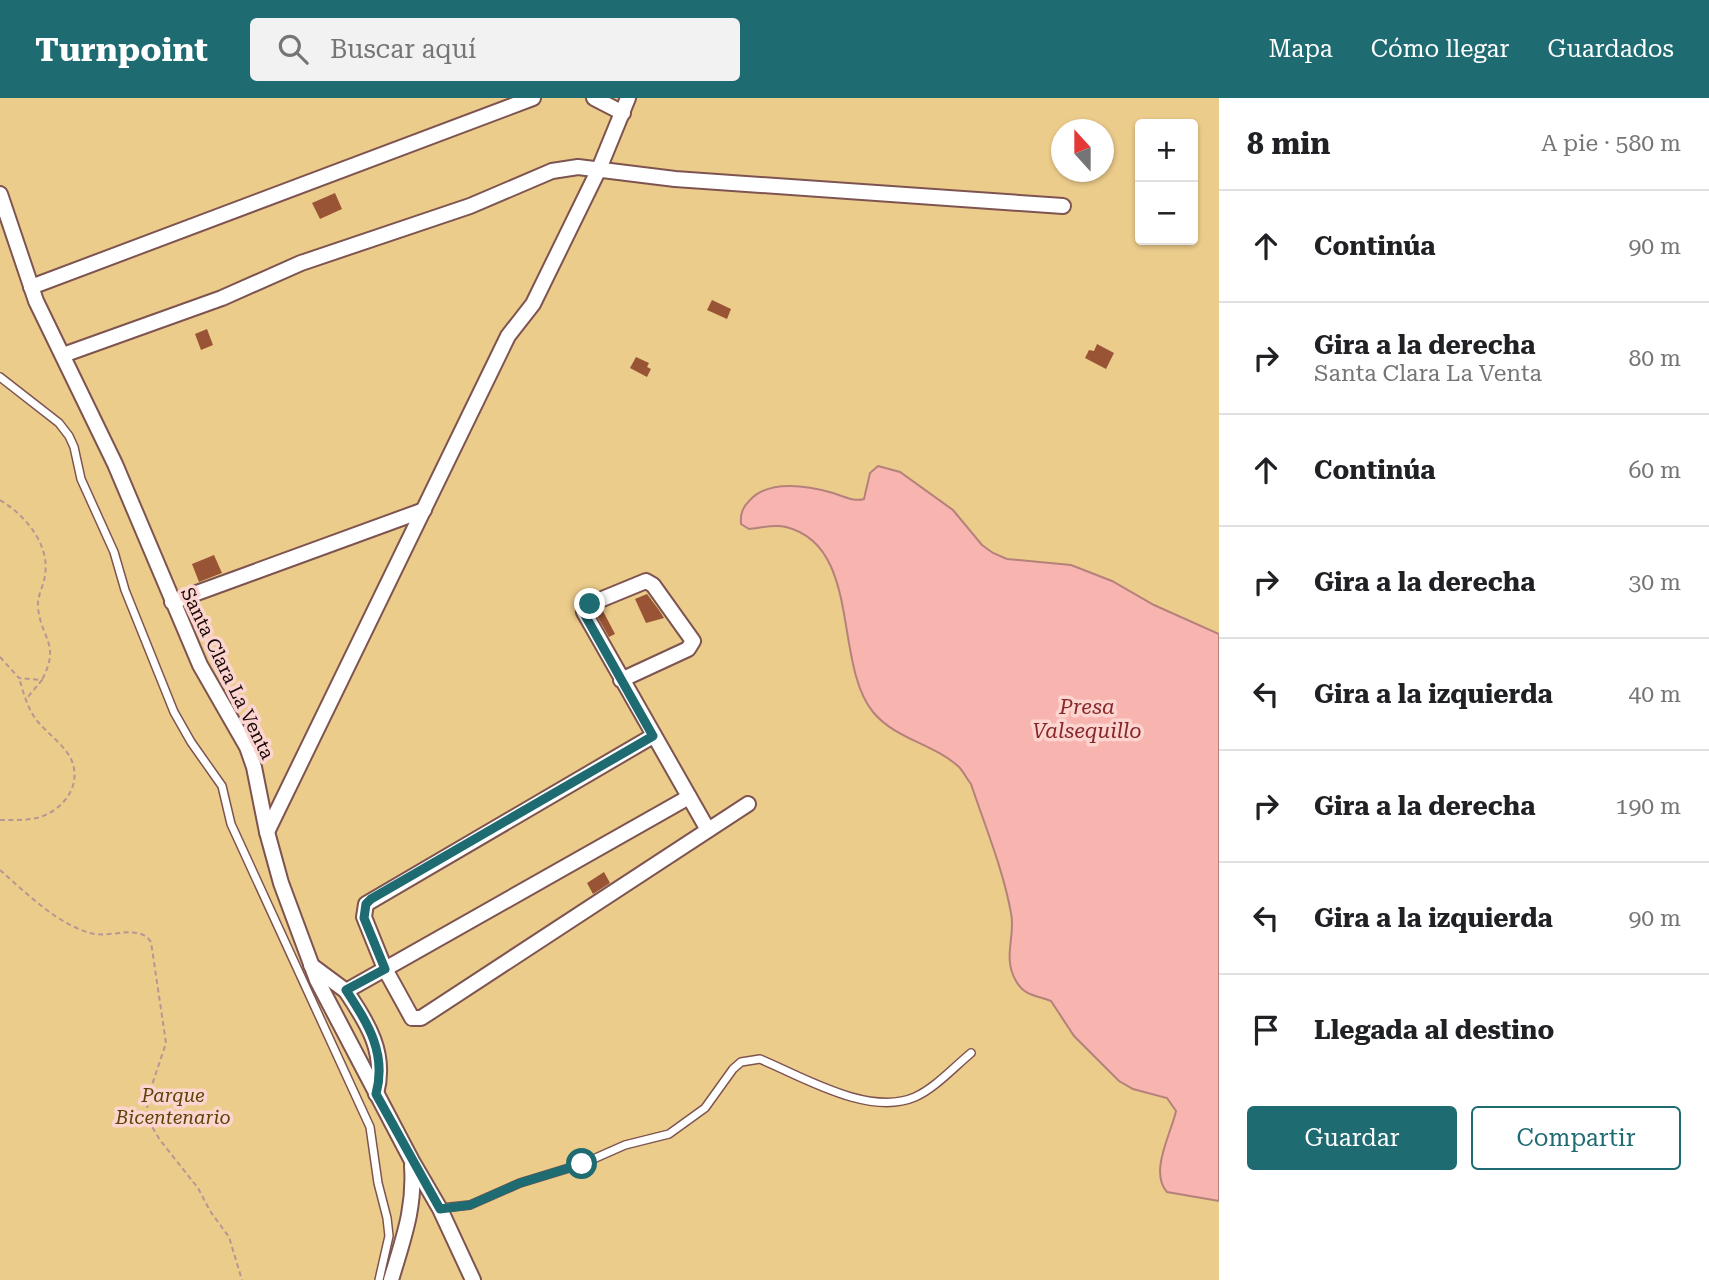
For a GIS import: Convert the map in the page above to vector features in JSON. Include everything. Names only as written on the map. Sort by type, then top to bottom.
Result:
[{"type":"street","points":[[31,287],[533,98]]},
{"type":"street","points":[[594,98],[623,113]]},
{"type":"street","points":[[267,832],[508,336],[533,304],[599,169],[628,98]]},
{"type":"street","points":[[63,355],[222,298],[301,263],[347,250],[399,229],[470,206],[552,171],[578,167],[728,184],[1063,206]]},
{"type":"street","name":"Santa Clara La Venta","points":[[0,194],[44,319],[115,464],[200,665],[247,747],[254,767],[267,832],[291,914],[321,989],[440,1209],[474,1280]]},
{"type":"street","points":[[172,602],[424,510]]},
{"type":"street","points":[[621,680],[688,649],[693,640],[653,585],[646,581],[590,604],[584,612],[621,680],[708,830]]},
{"type":"street","points":[[653,736],[366,904],[364,918],[385,969],[408,1014],[416,1019],[421,1018],[748,804]]},
{"type":"street","points":[[346,990],[689,797]]},
{"type":"street","points":[[311,965],[346,990],[366,1020],[377,1050],[380,1078],[376,1094]]},
{"type":"street","points":[[391,1280],[412,1210],[412,1161]]},
{"type":"lane","points":[[0,377],[59,423],[69,436],[83,485],[114,552],[125,590],[174,712],[222,786],[231,824],[370,1127],[389,1236],[379,1280]]},
{"type":"lane","points":[[440,1209],[470,1205],[520,1183],[582,1164],[625,1145],[669,1134],[705,1108],[733,1069],[750,1059],[760,1059],[858,1100],[877,1104],[899,1102],[916,1096],[971,1053]]},
{"type":"path","points":[[0,500],[16,510],[42,545],[46,576],[37,605],[51,653],[49,666],[42,680],[26,699]]},
{"type":"path","points":[[0,657],[19,678],[33,715],[71,759],[76,774],[67,798],[57,808],[43,816],[26,820],[0,820]]},
{"type":"path","points":[[19,678],[42,680]]},
{"type":"path","points":[[0,870],[69,924],[91,933],[108,935],[138,932],[146,934],[151,942],[166,1043],[148,1097],[149,1118],[160,1140],[198,1188],[210,1211],[229,1237],[242,1280]]},
{"type":"green space","name":"Parque Bicentenario","points":[[0,98],[1219,98],[1219,1280],[0,1280]]},
{"type":"water","name":"Presa Valsequillo","points":[[878,466],[900,472],[953,510],[982,545],[993,553],[1007,559],[1071,565],[1112,581],[1154,605],[1219,634],[1219,1201],[1167,1192],[1162,1184],[1161,1164],[1176,1111],[1167,1098],[1133,1089],[1119,1081],[1074,1036],[1051,1001],[1027,993],[1016,981],[1010,963],[1012,922],[1008,897],[971,784],[949,759],[892,729],[873,712],[861,691],[853,665],[843,608],[826,557],[810,538],[786,527],[749,529],[741,524],[742,510],[758,493],[768,489],[790,486],[813,488],[852,499],[864,499],[870,473]]},
{"type":"building","points":[[335,193],[342,209],[320,219],[312,203]]},
{"type":"building","points":[[712,300],[731,309],[727,319],[707,310]]},
{"type":"building","points":[[207,329],[213,345],[201,350],[195,334]]},
{"type":"building","points":[[1097,344],[1114,353],[1106,369],[1085,358],[1089,350],[1094,351]]},
{"type":"building","points":[[636,357],[649,363],[647,367],[651,369],[647,377],[630,368]]},
{"type":"building","points":[[214,555],[222,573],[199,582],[192,564]]},
{"type":"building","points":[[647,594],[664,618],[646,623],[635,599]]},
{"type":"building","points":[[603,611],[615,634],[609,637],[596,614]]},
{"type":"building","points":[[604,872],[610,883],[593,894],[587,883]]},
{"type":"route","points":[[582,1164],[520,1183],[470,1205],[440,1209],[376,1094],[380,1078],[374,1041],[366,1020],[346,990],[385,969],[364,918],[363,910],[371,899],[653,736],[586,617],[584,612],[590,604]]}]
